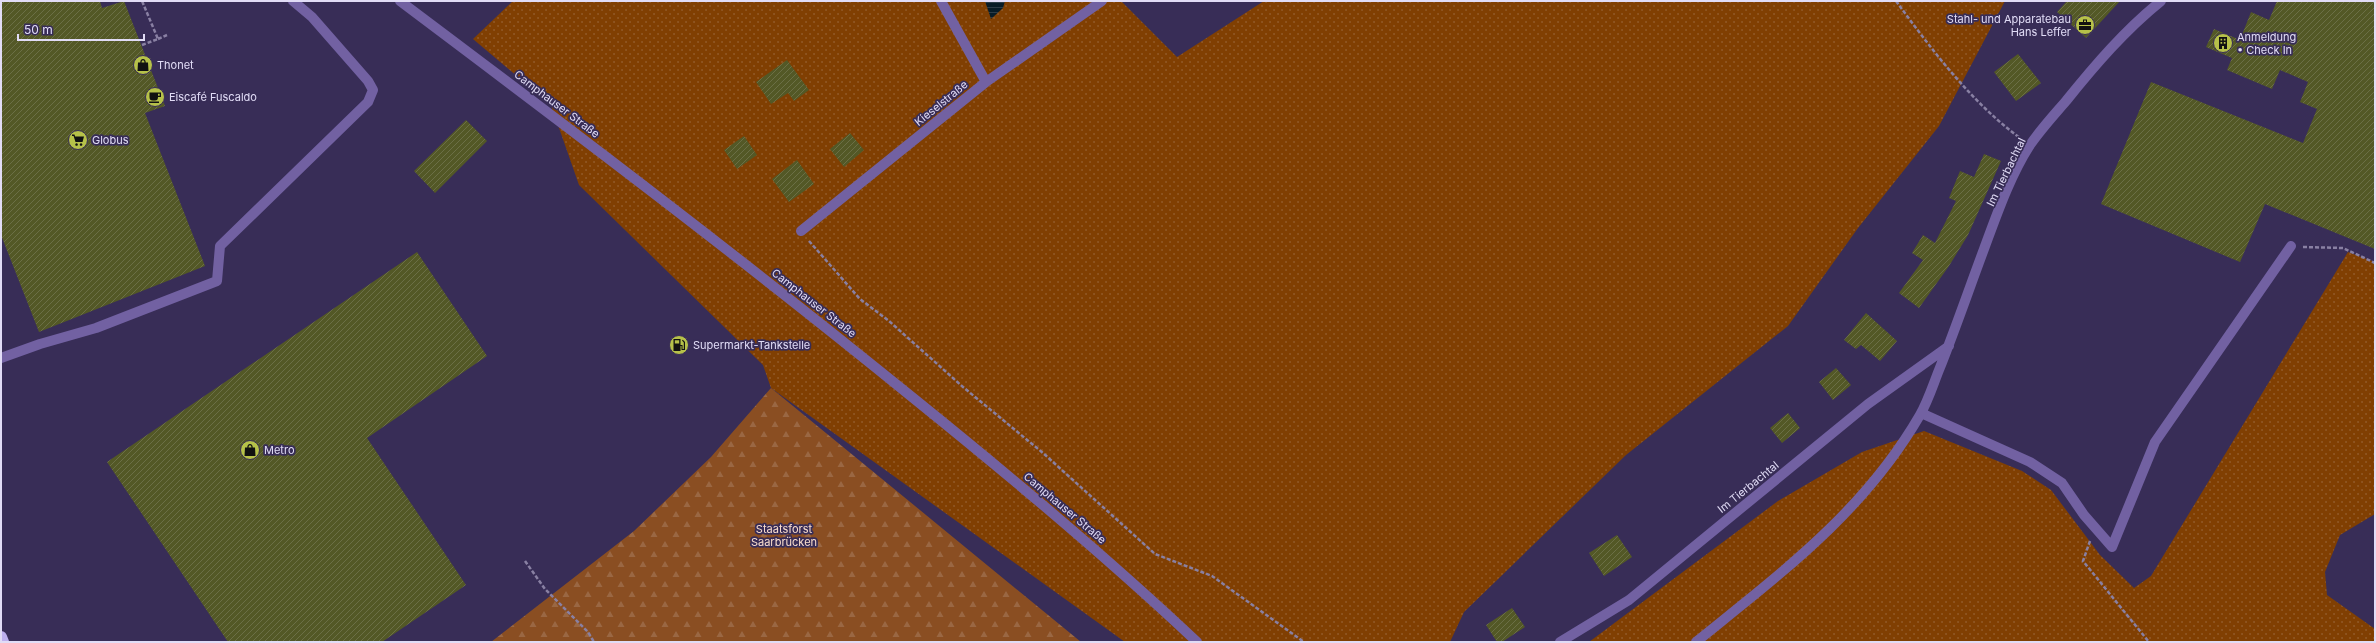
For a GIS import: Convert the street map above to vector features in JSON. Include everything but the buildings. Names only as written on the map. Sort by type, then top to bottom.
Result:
[{"type":"highway","points":[[1,637],[3,642]]},
{"type":"street","points":[[1,358],[40,344],[96,328],[216,281],[220,246],[368,102],[373,90],[368,81],[312,17],[293,1]]},
{"type":"street","name":"Camphauser Straße","points":[[400,1],[568,127],[862,356],[1088,542],[1197,642]]},
{"type":"street","points":[[941,1],[986,82]]},
{"type":"street","name":"Kieselstraße","points":[[801,231],[986,82],[1102,1]]},
{"type":"street","name":"Im Tierbachtal","points":[[1696,642],[1771,581],[1838,522],[1872,485],[1896,453],[1921,413],[1949,346],[1985,245],[2012,180],[2030,145],[2118,40],[2139,19],[2161,1]]},
{"type":"street","points":[[1921,413],[2030,462],[2062,483],[2095,530],[2112,547],[2155,442],[2291,246]]},
{"type":"street","name":"Im Tierbachtal","points":[[1560,642],[1629,600],[1868,404],[1949,346]]},
{"type":"path","points":[[142,1],[158,39]]},
{"type":"path","points":[[1896,1],[1941,60],[2003,126],[2030,145]]},
{"type":"path","points":[[142,45],[167,35]]},
{"type":"path","points":[[801,231],[860,299],[890,321],[963,387],[1043,453],[1155,554],[1212,576],[1304,642]]},
{"type":"path","points":[[2291,246],[2343,248],[2375,263]]},
{"type":"path","points":[[2095,530],[2083,561],[2150,642]]},
{"type":"path","points":[[526,561],[545,589],[588,632],[594,642]]},
{"type":"shaded area","points":[[513,1],[1121,1],[1177,57],[1264,1],[2005,1],[1939,126],[1858,228],[1788,326],[1626,455],[1464,612],[1450,642],[1125,642],[771,388],[763,365],[579,185],[551,105],[473,39]]},
{"type":"shaded area","points":[[2348,252],[2375,262],[2375,514],[2340,535],[2325,572],[2327,595],[2375,629],[2375,642],[1589,642],[1778,501],[1862,452],[1924,431],[2022,471],[2051,490],[2100,555],[2134,588],[2151,576]]},
{"type":"green space","name":"Staatsforst Saarbrücken","points":[[771,388],[1081,642],[491,642],[634,531],[711,457]]},
{"type":"water","points":[[985,1],[1005,1],[1003,8],[991,19]]},
{"type":"place","name":"Stahl- und Apparatebau Hans Leffer","points":[[2085,25]]},
{"type":"place","name":"Anmeldung • Check In","points":[[2223,43]]},
{"type":"place","name":"Thonet","points":[[143,65]]},
{"type":"place","name":"Eiscafé Fuscaldo","points":[[155,97]]},
{"type":"place","name":"Globus","points":[[78,140]]},
{"type":"place","name":"Supermarkt-Tankstelle","points":[[679,345]]},
{"type":"place","name":"Metro","points":[[250,450]]}]
